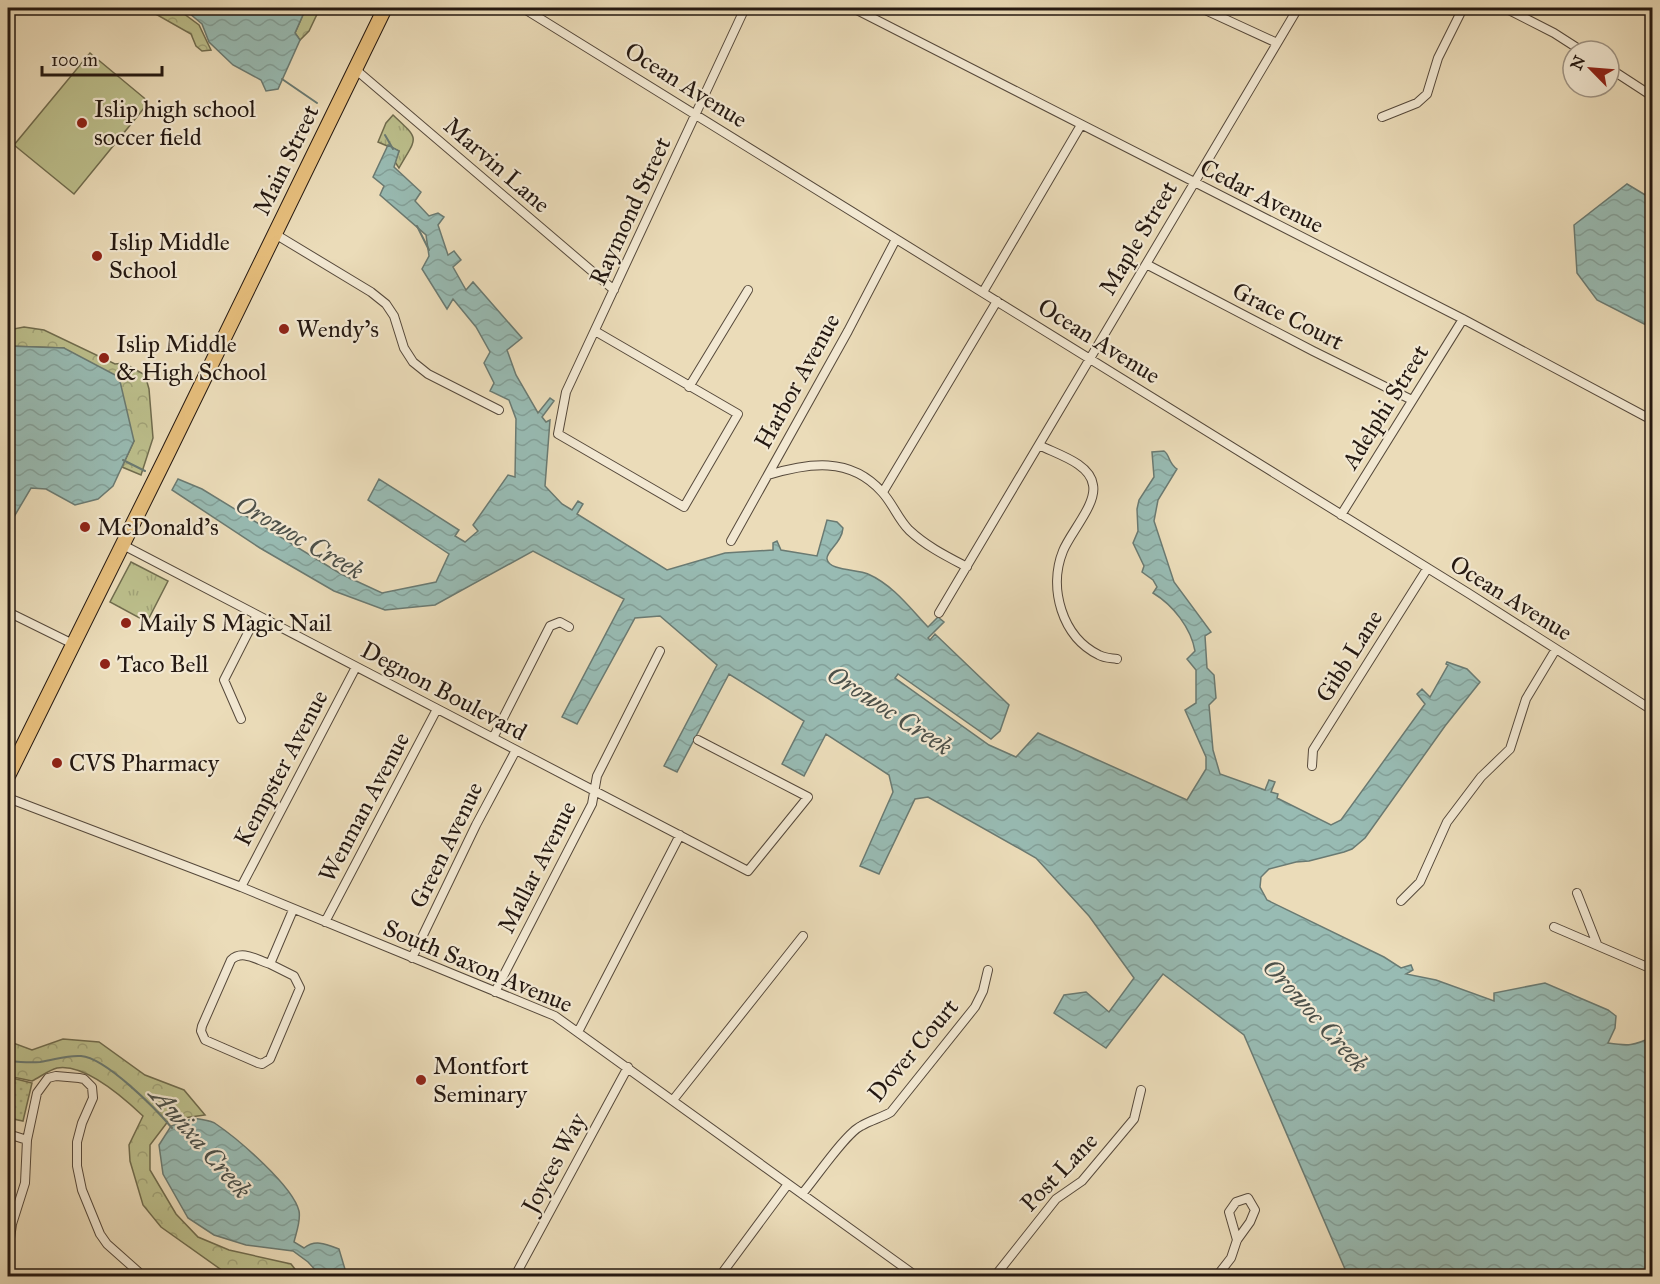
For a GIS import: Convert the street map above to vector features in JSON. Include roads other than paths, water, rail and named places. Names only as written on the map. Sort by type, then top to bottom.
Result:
[{"type":"main road","name":"Main Street","points":[[8,776],[385,8]]},
{"type":"street","name":"Ocean Avenue","points":[[523,8],[1653,710]]},
{"type":"street","name":"Raymond Street","points":[[689,387],[738,414],[684,507],[558,434],[566,392],[745,8]]},
{"type":"street","name":"Cedar Avenue","points":[[853,8],[1462,319],[1653,420]]},
{"type":"street","points":[[1201,8],[1277,43]]},
{"type":"street","name":"Maple Street","points":[[939,613],[1298,8]]},
{"type":"street","points":[[1382,117],[1417,103],[1428,94],[1438,57],[1463,8]]},
{"type":"street","points":[[1505,8],[1563,39]]},
{"type":"street","name":"Marvin Lane","points":[[355,69],[614,290]]},
{"type":"street","points":[[1621,76],[1653,96]]},
{"type":"street","points":[[983,292],[1081,125]]},
{"type":"street","points":[[275,234],[386,303],[394,316],[404,348],[413,362],[428,374],[499,410]]},
{"type":"street","name":"Harbor Avenue","points":[[731,541],[848,331],[896,239]]},
{"type":"street","name":"Grace Court","points":[[1146,264],[1412,400]]},
{"type":"street","points":[[595,331],[689,387],[748,290]]},
{"type":"street","points":[[883,492],[997,301]]},
{"type":"street","name":"Adelphi Street","points":[[1341,515],[1462,319]]},
{"type":"street","points":[[1039,445],[1088,472],[1094,485],[1086,510],[1062,552],[1057,590],[1061,610],[1069,627],[1083,644],[1100,656],[1117,659]]},
{"type":"street","points":[[768,475],[811,465],[838,466],[852,470],[883,492],[908,528],[934,549],[967,567]]},
{"type":"street","name":"Degnon Boulevard","points":[[123,545],[748,871],[808,797],[698,740]]},
{"type":"street","name":"Gibb Lane","points":[[1312,766],[1313,750],[1428,569]]},
{"type":"street","points":[[8,612],[73,644]]},
{"type":"street","points":[[242,719],[224,680],[257,615]]},
{"type":"street","points":[[493,738],[550,626],[560,622],[569,627]]},
{"type":"street","points":[[1401,901],[1420,882],[1447,822],[1481,777],[1510,749],[1526,699],[1556,649]]},
{"type":"street","name":"Mallar Avenue","points":[[495,992],[592,804],[597,776],[660,651]]},
{"type":"street","name":"Kempster Avenue","points":[[241,887],[356,667]]},
{"type":"street","name":"Wenman Avenue","points":[[325,922],[437,709]]},
{"type":"street","name":"Green Avenue","points":[[412,958],[476,825],[516,750]]},
{"type":"street","name":"South Saxon Avenue","points":[[8,798],[241,887],[555,1016],[916,1276]]},
{"type":"street","points":[[578,1032],[680,835]]},
{"type":"street","points":[[1577,893],[1597,944]]},
{"type":"street","points":[[270,964],[293,910]]},
{"type":"street","points":[[1554,927],[1653,969]]},
{"type":"street","points":[[673,1100],[803,936]]},
{"type":"street","points":[[246,955],[270,964],[294,976],[300,987],[270,1059],[262,1064],[205,1040],[201,1031],[231,960],[235,956],[246,955]]},
{"type":"street","name":"Dover Court","points":[[802,1194],[847,1138],[860,1126],[878,1120],[891,1112],[975,1006],[983,991],[988,970]]},
{"type":"street","name":"Joyces Way","points":[[515,1276],[628,1067]]},
{"type":"street","points":[[8,1253],[12,1224],[26,1183],[27,1140],[37,1093],[48,1078],[67,1076],[84,1079],[92,1087],[93,1098],[82,1123],[76,1155],[82,1190],[106,1244],[143,1276]]},
{"type":"street","name":"Post Lane","points":[[994,1276],[1056,1199],[1082,1181],[1134,1119],[1141,1090]]},
{"type":"street","points":[[8,1134],[27,1140]]},
{"type":"street","points":[[720,1276],[788,1184]]},
{"type":"street","points":[[1216,1276],[1231,1258],[1237,1240],[1250,1222],[1255,1210],[1248,1198],[1236,1202],[1229,1212],[1237,1240]]},
{"type":"water","points":[[183,8],[306,8],[295,33],[300,40],[278,89],[266,91],[261,80],[233,65],[209,42],[202,24]]},
{"type":"water","points":[[388,145],[399,151],[394,167],[421,192],[415,201],[429,216],[438,213],[444,217],[438,225],[448,255],[454,251],[461,260],[453,267],[466,290],[473,282],[522,338],[507,350],[516,375],[538,413],[550,398],[554,401],[542,417],[546,422],[550,420],[545,486],[562,504],[572,510],[578,501],[583,504],[577,514],[667,570],[725,553],[773,550],[773,543],[777,541],[781,550],[817,556],[827,520],[837,522],[843,528],[827,556],[829,563],[838,568],[863,572],[885,584],[928,627],[938,617],[944,622],[928,638],[930,640],[935,634],[1009,705],[1000,731],[991,739],[898,674],[895,678],[989,745],[1016,757],[1038,733],[1187,800],[1206,769],[1206,757],[1185,710],[1196,703],[1196,670],[1187,659],[1195,651],[1193,642],[1180,618],[1153,593],[1157,587],[1153,580],[1142,572],[1144,566],[1133,543],[1138,531],[1139,500],[1154,477],[1152,452],[1164,451],[1177,469],[1158,500],[1154,521],[1174,582],[1211,632],[1205,636],[1207,668],[1214,675],[1216,698],[1209,705],[1213,750],[1220,774],[1265,790],[1269,780],[1275,782],[1271,792],[1278,794],[1277,798],[1331,825],[1341,820],[1425,704],[1417,694],[1422,689],[1430,697],[1448,665],[1447,662],[1467,669],[1480,682],[1445,726],[1365,838],[1352,849],[1344,852],[1269,869],[1261,877],[1260,887],[1267,900],[1384,957],[1401,968],[1411,965],[1413,970],[1406,974],[1436,980],[1494,1001],[1494,993],[1545,983],[1608,1010],[1616,1016],[1615,1028],[1608,1043],[1631,1044],[1652,1037],[1652,1276],[1348,1276],[1244,1035],[1163,974],[1106,1048],[1054,1013],[1064,995],[1086,992],[1109,1012],[1134,978],[1089,916],[1036,858],[928,797],[915,799],[879,874],[860,866],[893,792],[889,775],[826,734],[804,776],[782,764],[804,721],[729,674],[677,772],[664,766],[717,665],[660,616],[635,618],[577,724],[562,717],[624,599],[533,551],[435,605],[385,610],[334,591],[260,548],[172,490],[178,479],[202,489],[341,574],[382,593],[436,582],[449,554],[368,500],[379,479],[459,530],[455,536],[465,542],[478,531],[473,525],[508,475],[515,477],[516,419],[509,400],[490,391],[494,383],[484,363],[490,352],[476,327],[453,299],[447,309],[422,269],[429,256],[426,235],[380,195],[384,186],[373,177]]},
{"type":"water","points":[[1627,184],[1652,199],[1652,328],[1597,300],[1577,273],[1574,225]]},
{"type":"water","points":[[8,346],[64,348],[119,377],[134,441],[113,486],[98,499],[75,505],[46,489],[31,488],[8,527]]},
{"type":"water","points":[[194,1118],[216,1124],[276,1176],[295,1201],[299,1211],[299,1223],[294,1242],[304,1248],[316,1243],[339,1249],[347,1276],[318,1276],[319,1274],[308,1262],[293,1251],[246,1245],[214,1235],[188,1218],[163,1174],[159,1145],[171,1126]]},
{"type":"waterway","points":[[282,79],[317,103]]},
{"type":"waterway","points":[[385,135],[393,149]]},
{"type":"waterway","points":[[417,226],[429,250]]},
{"type":"waterway","name":"Orowoc Creek","points":[[123,460],[145,471]]},
{"type":"waterway","name":"Awixa Creek","points":[[8,1061],[40,1062],[76,1056],[91,1059],[104,1065],[130,1086],[172,1128]]},
{"type":"place","name":"Islip high school soccer field","points":[[82,123]]},
{"type":"place","name":"Islip Middle School","points":[[97,256]]},
{"type":"place","name":"Wendy's","points":[[284,329]]},
{"type":"place","name":"Islip Middle & High School","points":[[104,358]]},
{"type":"place","name":"McDonald's","points":[[85,527]]},
{"type":"place","name":"Maily S Magic Nail","points":[[126,623]]},
{"type":"place","name":"Taco Bell","points":[[105,664]]},
{"type":"place","name":"CVS Pharmacy","points":[[57,763]]},
{"type":"place","name":"Montfort Seminary","points":[[421,1080]]}]
